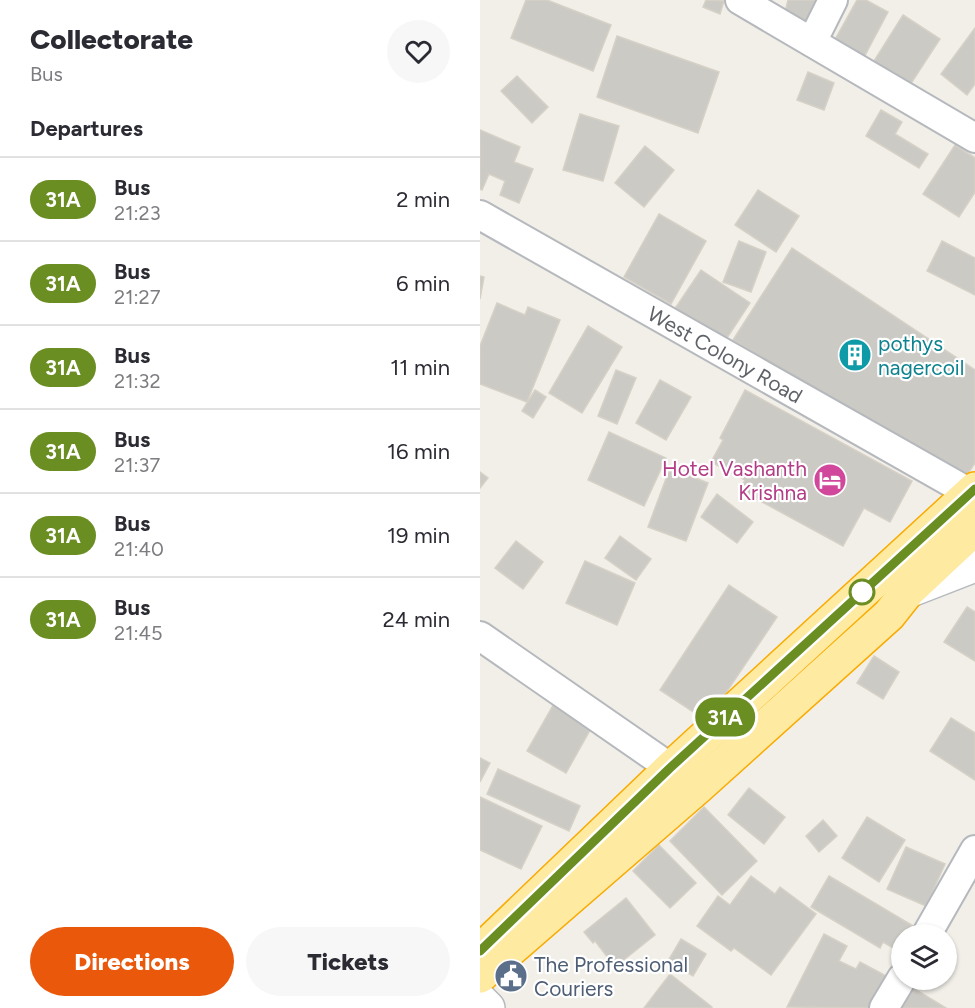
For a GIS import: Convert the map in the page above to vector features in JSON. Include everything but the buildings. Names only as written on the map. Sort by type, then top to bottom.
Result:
[{"type":"highway","points":[[480,976],[698,788],[889,615],[970,507]]},
{"type":"highway","points":[[480,951],[670,768],[970,507]]},
{"type":"main road","points":[[908,591],[975,566]]},
{"type":"main road","points":[[480,1000],[488,1008]]},
{"type":"street","points":[[740,0],[975,138]]},
{"type":"street","points":[[812,42],[834,0]]},
{"type":"street","name":"West Colony Road","points":[[480,215],[970,507]]},
{"type":"street","points":[[480,636],[698,788]]},
{"type":"street","points":[[933,924],[975,850]]},
{"type":"street","points":[[884,1008],[895,990]]},
{"type":"bus line","name":"31A","points":[[480,951],[670,768],[975,489]]},
{"type":"place","name":"pothys nagercoil","points":[[855,355]]},
{"type":"place","name":"Hotel Vashanth Krishna","points":[[830,480]]},
{"type":"place","name":"The Professional Couriers","points":[[511,976]]}]
